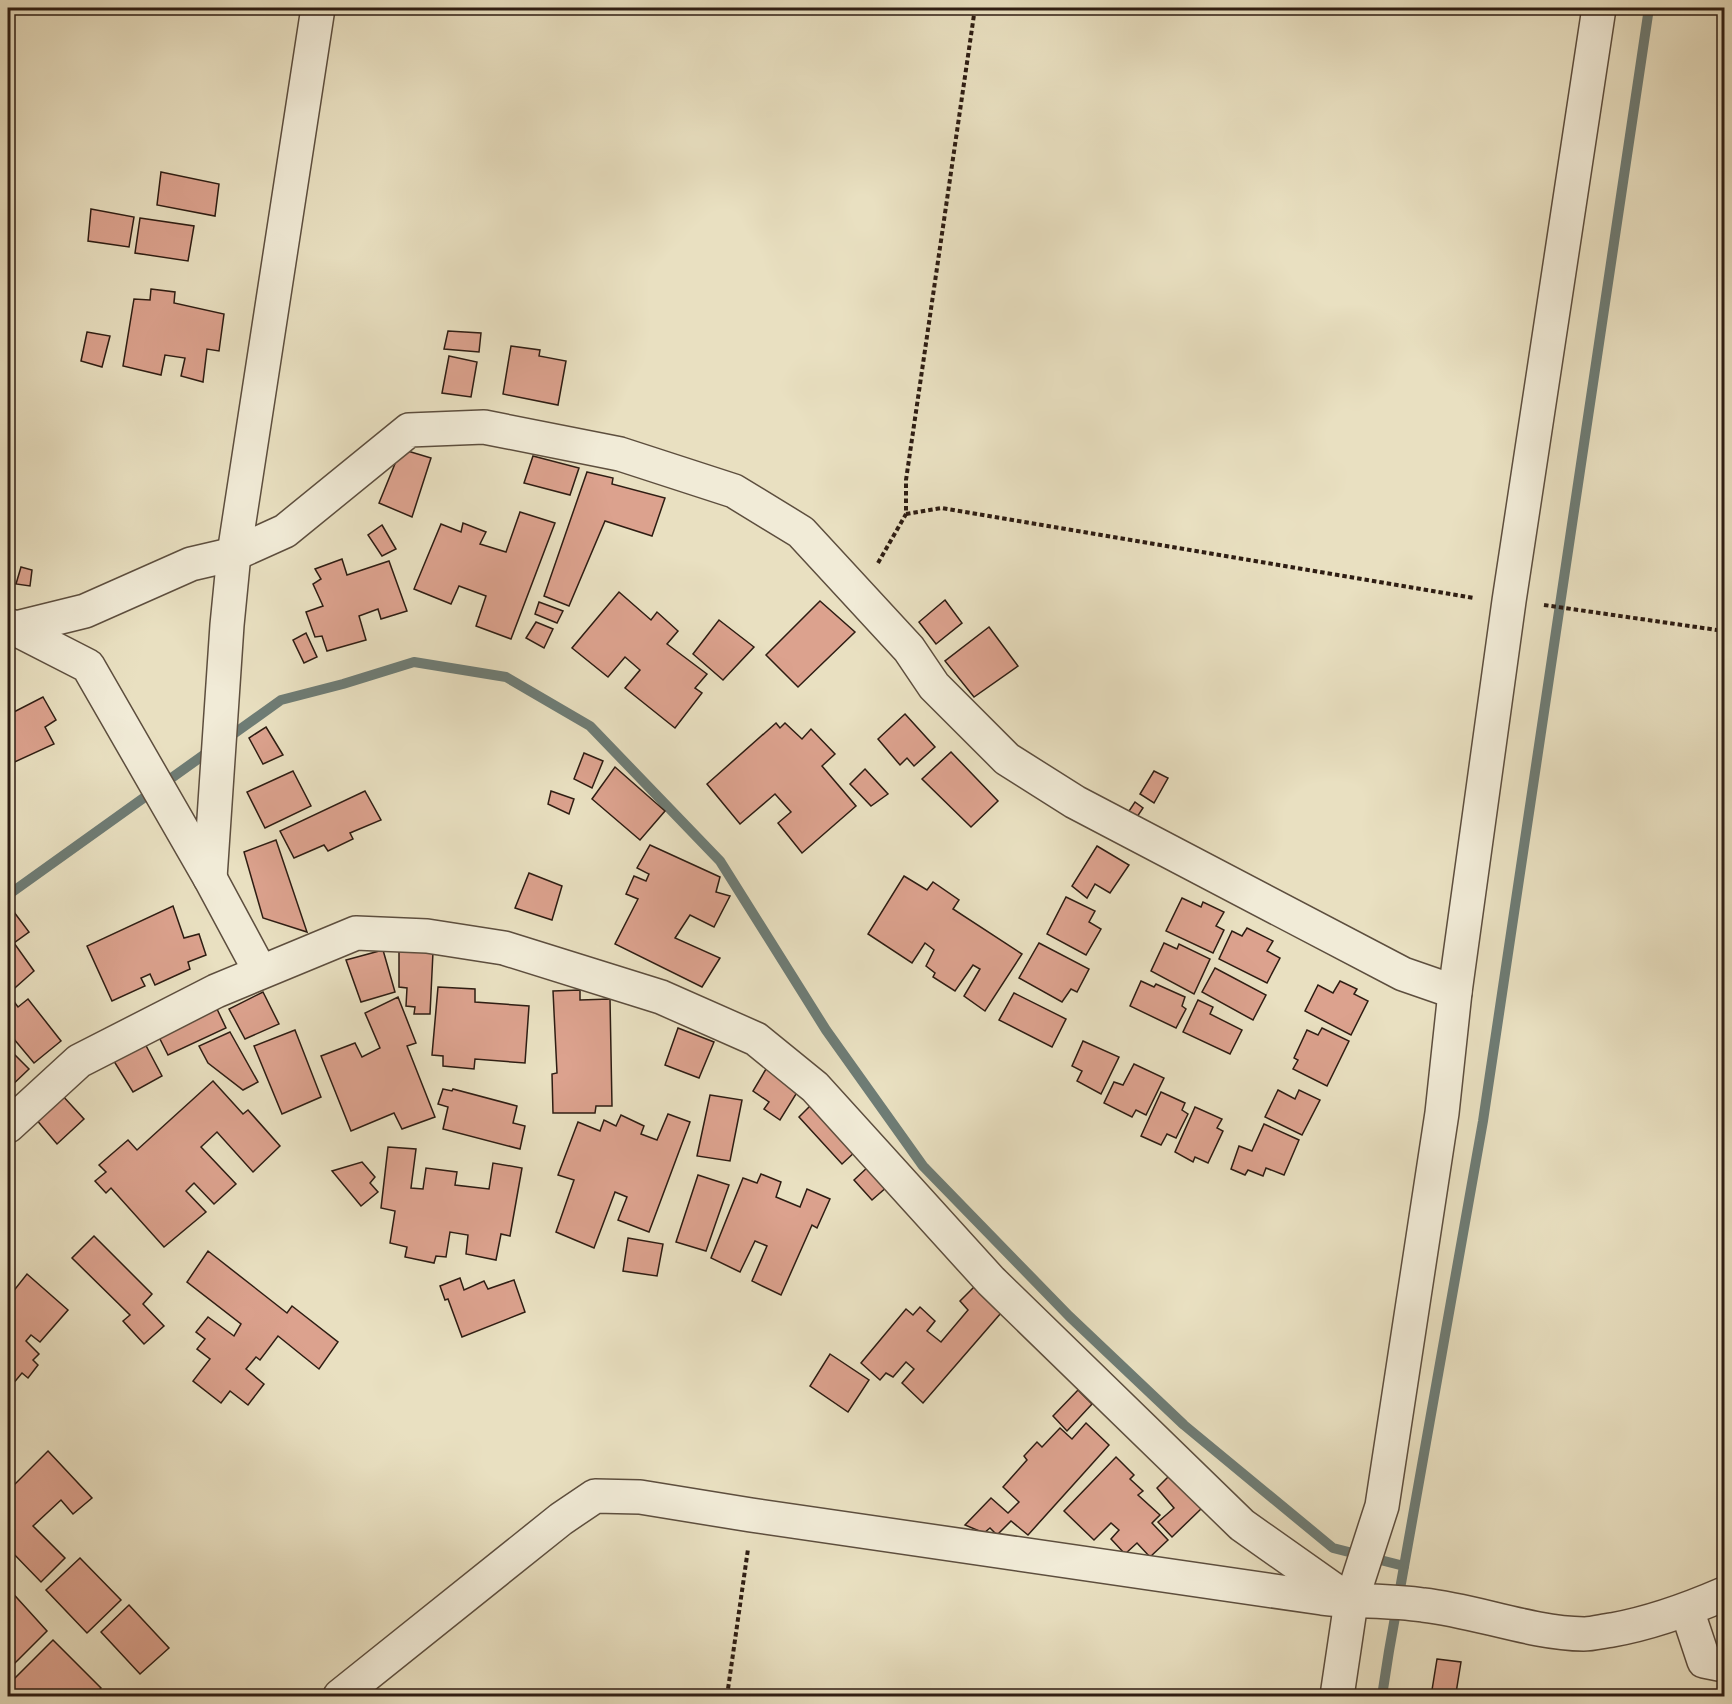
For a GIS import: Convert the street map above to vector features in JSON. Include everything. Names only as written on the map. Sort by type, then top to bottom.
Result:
[{"type":"street","points":[[210,878],[226,625],[234,554],[318,8]]},
{"type":"street","points":[[1337,1696],[1365,1601],[1382,1506],[1442,1113],[1455,992],[1509,601],[1599,8]]},
{"type":"street","points":[[10,628],[85,611],[191,564],[234,554],[285,531],[409,430],[484,427],[620,454],[734,491],[801,532],[909,649],[934,686],[1006,759],[1075,802],[1403,974],[1455,992]]},
{"type":"street","points":[[10,628],[88,666],[210,878],[260,971]]},
{"type":"street","points":[[8,1126],[79,1061],[216,991],[356,933],[427,936],[504,948],[650,994],[756,1039],[815,1087],[991,1281],[1242,1525],[1365,1601]]},
{"type":"street","points":[[340,1696],[561,1519],[596,1496],[640,1497],[751,1515],[1365,1601],[1424,1605],[1544,1629],[1586,1634],[1644,1624],[1687,1610],[1725,1594]]},
{"type":"street","points":[[1687,1610],[1704,1661],[1725,1665]]},
{"type":"path","points":[[859,595],[906,514],[906,480],[975,8]]},
{"type":"path","points":[[906,514],[942,508],[1462,597],[1579,609],[1725,631]]},
{"type":"path","points":[[727,1696],[746,1569],[751,1515]]},
{"type":"building","points":[[161,172],[219,184],[215,216],[157,205]]},
{"type":"building","points":[[91,209],[134,217],[129,247],[88,241]]},
{"type":"building","points":[[140,218],[194,226],[188,261],[135,253]]},
{"type":"building","points":[[151,289],[175,292],[174,303],[224,314],[219,351],[207,349],[203,382],[181,376],[185,358],[165,355],[161,375],[123,366],[134,299],[150,300]]},
{"type":"building","points":[[448,331],[481,333],[479,352],[444,349]]},
{"type":"building","points":[[87,332],[110,336],[102,367],[81,361]]},
{"type":"building","points":[[511,346],[540,350],[539,356],[566,361],[558,405],[503,394]]},
{"type":"building","points":[[449,356],[477,362],[471,397],[442,393]]},
{"type":"building","points":[[401,449],[431,458],[412,517],[379,503]]},
{"type":"building","points":[[533,456],[579,468],[570,495],[524,483]]},
{"type":"building","points":[[587,472],[613,478],[612,484],[665,498],[652,536],[605,521],[569,606],[544,596]]},
{"type":"building","points":[[520,512],[555,523],[511,639],[476,626],[486,596],[459,586],[451,604],[414,589],[441,524],[461,532],[463,523],[486,532],[480,544],[506,552]]},
{"type":"building","points":[[382,525],[396,549],[382,556],[368,535]]},
{"type":"building","points":[[342,559],[347,575],[389,561],[407,611],[381,619],[378,609],[359,616],[366,640],[327,651],[322,636],[315,637],[306,612],[323,606],[313,584],[321,579],[315,569]]},
{"type":"building","points":[[21,567],[32,570],[30,586],[16,584]]},
{"type":"building","points":[[619,592],[651,620],[657,612],[678,631],[667,644],[707,674],[695,688],[702,693],[675,728],[625,688],[640,670],[625,657],[608,677],[572,648]]},
{"type":"building","points":[[945,600],[962,623],[936,644],[919,622]]},
{"type":"building","points":[[820,601],[855,632],[798,687],[766,655]]},
{"type":"building","points":[[539,602],[563,611],[557,623],[535,614]]},
{"type":"building","points":[[719,620],[754,647],[723,680],[693,654]]},
{"type":"building","points":[[536,622],[553,629],[544,648],[526,638]]},
{"type":"building","points":[[989,627],[1018,666],[974,697],[945,661]]},
{"type":"building","points":[[306,633],[317,657],[304,663],[293,640]]},
{"type":"building","points":[[43,697],[56,720],[45,727],[54,744],[8,765],[8,715]]},
{"type":"building","points":[[905,714],[935,747],[914,766],[907,758],[900,765],[878,739]]},
{"type":"building","points":[[776,723],[780,728],[785,723],[802,739],[811,729],[835,754],[822,766],[856,806],[802,853],[778,823],[791,812],[775,794],[740,824],[707,784]]},
{"type":"building","points":[[266,727],[283,755],[263,764],[249,738]]},
{"type":"building","points":[[951,752],[998,801],[971,827],[922,779]]},
{"type":"building","points":[[584,753],[603,761],[592,788],[574,779]]},
{"type":"building","points":[[615,767],[665,811],[640,840],[592,799]]},
{"type":"building","points":[[865,769],[888,794],[871,806],[850,784]]},
{"type":"building","points":[[293,771],[311,806],[265,828],[247,792]]},
{"type":"building","points":[[1154,771],[1168,778],[1154,803],[1140,794]]},
{"type":"building","points":[[365,791],[381,820],[350,833],[353,839],[328,851],[324,845],[294,858],[280,831]]},
{"type":"building","points":[[551,791],[574,799],[569,814],[548,804]]},
{"type":"building","points":[[1135,802],[1143,808],[1137,817],[1129,811]]},
{"type":"building","points":[[276,840],[307,932],[263,918],[244,852]]},
{"type":"building","points":[[650,845],[720,877],[716,892],[730,896],[714,927],[690,915],[675,938],[720,958],[702,987],[615,944],[638,899],[626,894],[634,876],[646,881],[649,874],[637,868]]},
{"type":"building","points":[[1097,846],[1129,865],[1110,893],[1095,884],[1087,898],[1072,886]]},
{"type":"building","points":[[529,873],[562,886],[552,920],[515,908]]},
{"type":"building","points":[[904,876],[927,890],[933,882],[959,900],[953,909],[1022,954],[985,1011],[964,996],[980,969],[973,965],[955,991],[933,977],[935,973],[926,966],[934,950],[925,943],[912,963],[868,934]]},
{"type":"building","points":[[1066,897],[1095,911],[1089,922],[1101,929],[1086,955],[1047,934]]},
{"type":"building","points":[[1182,898],[1201,907],[1203,902],[1224,912],[1216,926],[1224,930],[1213,953],[1166,931]]},
{"type":"building","points":[[8,904],[29,932],[14,943],[34,971],[8,994]]},
{"type":"building","points":[[173,906],[184,938],[199,934],[206,955],[188,962],[190,969],[155,985],[150,974],[141,978],[145,986],[112,1001],[87,946]]},
{"type":"building","points":[[1247,928],[1273,941],[1267,951],[1280,958],[1267,983],[1219,959],[1232,931],[1242,936]]},
{"type":"building","points":[[1039,943],[1089,969],[1077,992],[1071,989],[1062,1002],[1019,978]]},
{"type":"building","points":[[1164,943],[1177,949],[1179,944],[1210,959],[1194,994],[1151,971]]},
{"type":"building","points":[[399,949],[433,952],[430,1014],[414,1014],[415,1007],[406,1006],[407,988],[399,987]]},
{"type":"building","points":[[383,950],[395,992],[361,1002],[346,960]]},
{"type":"building","points":[[1215,968],[1266,995],[1253,1020],[1202,992]]},
{"type":"building","points":[[1141,981],[1154,987],[1156,984],[1185,997],[1182,1006],[1186,1009],[1176,1028],[1130,1006]]},
{"type":"building","points":[[1340,981],[1357,989],[1354,994],[1368,1001],[1351,1035],[1305,1011],[1318,985],[1333,993]]},
{"type":"building","points":[[438,987],[475,989],[475,1002],[529,1006],[525,1063],[475,1059],[474,1069],[443,1066],[443,1056],[432,1055]]},
{"type":"building","points":[[580,990],[580,1000],[610,999],[612,1106],[596,1106],[595,1113],[553,1113],[552,1074],[557,1073],[553,991]]},
{"type":"building","points":[[263,992],[279,1024],[245,1039],[229,1009]]},
{"type":"building","points":[[1014,993],[1066,1019],[1052,1047],[999,1020]]},
{"type":"building","points":[[398,997],[416,1043],[407,1046],[435,1117],[402,1129],[394,1113],[351,1131],[321,1056],[355,1043],[362,1057],[380,1048],[365,1013]]},
{"type":"building","points":[[12,999],[18,1007],[28,999],[61,1041],[34,1063],[8,1032],[8,1003]]},
{"type":"building","points":[[1198,1000],[1213,1007],[1210,1014],[1242,1030],[1230,1054],[1183,1032]]},
{"type":"building","points":[[217,1009],[226,1028],[168,1055],[158,1035]]},
{"type":"building","points":[[678,1028],[714,1042],[699,1078],[665,1065]]},
{"type":"building","points":[[1322,1028],[1349,1041],[1327,1086],[1293,1069],[1298,1060],[1294,1058],[1307,1030],[1318,1035]]},
{"type":"building","points":[[295,1030],[321,1097],[282,1114],[254,1046]]},
{"type":"building","points":[[230,1032],[258,1082],[243,1090],[208,1063],[199,1046]]},
{"type":"building","points":[[143,1040],[162,1076],[133,1092],[112,1058]]},
{"type":"building","points":[[1083,1041],[1119,1057],[1101,1094],[1077,1081],[1082,1071],[1072,1066]]},
{"type":"building","points":[[8,1048],[29,1069],[8,1089]]},
{"type":"building","points":[[769,1064],[801,1086],[780,1120],[764,1109],[769,1102],[753,1091]]},
{"type":"building","points":[[1134,1064],[1164,1078],[1146,1115],[1136,1110],[1132,1117],[1104,1103],[1114,1082],[1123,1085]]},
{"type":"building","points":[[213,1081],[243,1114],[248,1110],[280,1146],[253,1172],[217,1132],[201,1147],[236,1184],[214,1204],[194,1183],[186,1191],[206,1212],[164,1247],[111,1188],[106,1193],[95,1181],[106,1172],[99,1165],[128,1140],[137,1150]]},
{"type":"building","points":[[443,1089],[452,1091],[453,1089],[517,1106],[513,1123],[525,1126],[520,1149],[443,1129],[448,1107],[438,1104]]},
{"type":"building","points":[[1278,1090],[1295,1099],[1299,1090],[1320,1100],[1302,1135],[1265,1117]]},
{"type":"building","points":[[1161,1092],[1185,1103],[1182,1110],[1188,1114],[1176,1138],[1167,1134],[1161,1145],[1141,1136]]},
{"type":"building","points":[[61,1094],[84,1119],[57,1144],[35,1118]]},
{"type":"building","points":[[710,1095],[742,1100],[730,1161],[697,1156]]},
{"type":"building","points":[[814,1102],[857,1150],[842,1164],[799,1117]]},
{"type":"building","points":[[1195,1107],[1222,1119],[1217,1128],[1223,1131],[1208,1163],[1195,1157],[1193,1162],[1175,1152]]},
{"type":"building","points":[[668,1114],[690,1122],[649,1232],[618,1220],[627,1197],[615,1192],[594,1248],[556,1232],[574,1180],[558,1175],[578,1122],[600,1131],[604,1120],[616,1126],[621,1115],[644,1126],[641,1134],[657,1140]]},
{"type":"building","points":[[1264,1124],[1299,1140],[1284,1175],[1266,1168],[1263,1176],[1248,1170],[1245,1175],[1231,1169],[1239,1146],[1252,1151]]},
{"type":"building","points":[[388,1147],[416,1149],[411,1188],[423,1189],[426,1168],[457,1172],[455,1185],[489,1189],[493,1163],[522,1168],[510,1236],[501,1234],[496,1260],[466,1254],[468,1235],[450,1232],[446,1257],[436,1256],[434,1263],[405,1257],[407,1247],[390,1243],[395,1211],[381,1208]]},
{"type":"building","points":[[362,1162],[375,1177],[370,1183],[378,1192],[361,1206],[332,1171]]},
{"type":"building","points":[[869,1166],[888,1186],[872,1200],[854,1180]]},
{"type":"building","points":[[761,1174],[781,1182],[776,1197],[800,1207],[807,1189],[830,1199],[817,1228],[812,1225],[781,1295],[752,1281],[767,1246],[755,1241],[740,1272],[711,1258],[743,1178],[757,1183]]},
{"type":"building","points":[[698,1175],[729,1185],[706,1251],[676,1242]]},
{"type":"building","points":[[94,1236],[152,1294],[143,1304],[164,1326],[144,1344],[123,1321],[130,1315],[72,1258]]},
{"type":"building","points":[[628,1238],[663,1244],[657,1276],[623,1271]]},
{"type":"building","points":[[208,1251],[287,1313],[292,1306],[338,1342],[319,1369],[278,1336],[260,1360],[256,1357],[246,1369],[264,1384],[248,1405],[230,1391],[221,1403],[193,1381],[210,1359],[197,1349],[205,1339],[196,1332],[208,1317],[234,1336],[241,1324],[187,1282]]},
{"type":"building","points":[[27,1274],[68,1310],[40,1342],[31,1335],[26,1341],[39,1354],[33,1360],[38,1365],[28,1378],[22,1373],[12,1385],[8,1381],[8,1298]]},
{"type":"building","points":[[460,1278],[464,1290],[484,1281],[488,1289],[514,1280],[525,1312],[462,1337],[448,1299],[445,1300],[440,1286]]},
{"type":"building","points":[[974,1287],[1001,1313],[923,1403],[902,1383],[914,1369],[906,1362],[893,1377],[886,1373],[880,1380],[861,1363],[906,1309],[913,1315],[920,1307],[935,1321],[927,1331],[941,1342],[968,1310],[960,1301]]},
{"type":"building","points":[[830,1354],[869,1380],[848,1412],[810,1386]]},
{"type":"building","points":[[1078,1390],[1092,1404],[1067,1431],[1053,1416]]},
{"type":"building","points":[[1086,1423],[1109,1445],[1028,1535],[1011,1521],[997,1535],[990,1528],[984,1533],[965,1525],[991,1498],[1008,1513],[1019,1502],[1003,1487],[1027,1460],[1024,1456],[1037,1442],[1042,1447],[1060,1428],[1072,1439]]},
{"type":"building","points":[[48,1451],[92,1498],[73,1514],[61,1500],[33,1526],[65,1558],[41,1582],[8,1548],[8,1491]]},
{"type":"building","points":[[1116,1457],[1134,1475],[1130,1479],[1143,1491],[1138,1495],[1160,1515],[1152,1523],[1168,1540],[1150,1557],[1137,1543],[1125,1554],[1111,1539],[1119,1530],[1111,1523],[1094,1540],[1064,1511]]},
{"type":"building","points":[[1170,1475],[1202,1508],[1172,1537],[1158,1522],[1174,1508],[1157,1488]]},
{"type":"building","points":[[80,1558],[121,1600],[87,1633],[46,1590]]},
{"type":"building","points":[[8,1588],[47,1631],[8,1670]]},
{"type":"building","points":[[129,1605],[169,1648],[140,1674],[101,1632]]},
{"type":"building","points":[[53,1640],[101,1688],[93,1696],[19,1696],[8,1685]]},
{"type":"building","points":[[1437,1659],[1461,1662],[1456,1693],[1432,1690]]},
{"type":"waterway","points":[[1382,1696],[1483,1121],[1649,8]]},
{"type":"waterway","points":[[225,740],[281,700],[414,662],[506,677],[590,726],[720,861],[826,1030],[923,1166],[1069,1316],[1184,1425],[1333,1548],[1404,1566]]},
{"type":"waterway","points":[[8,895],[212,749]]}]
